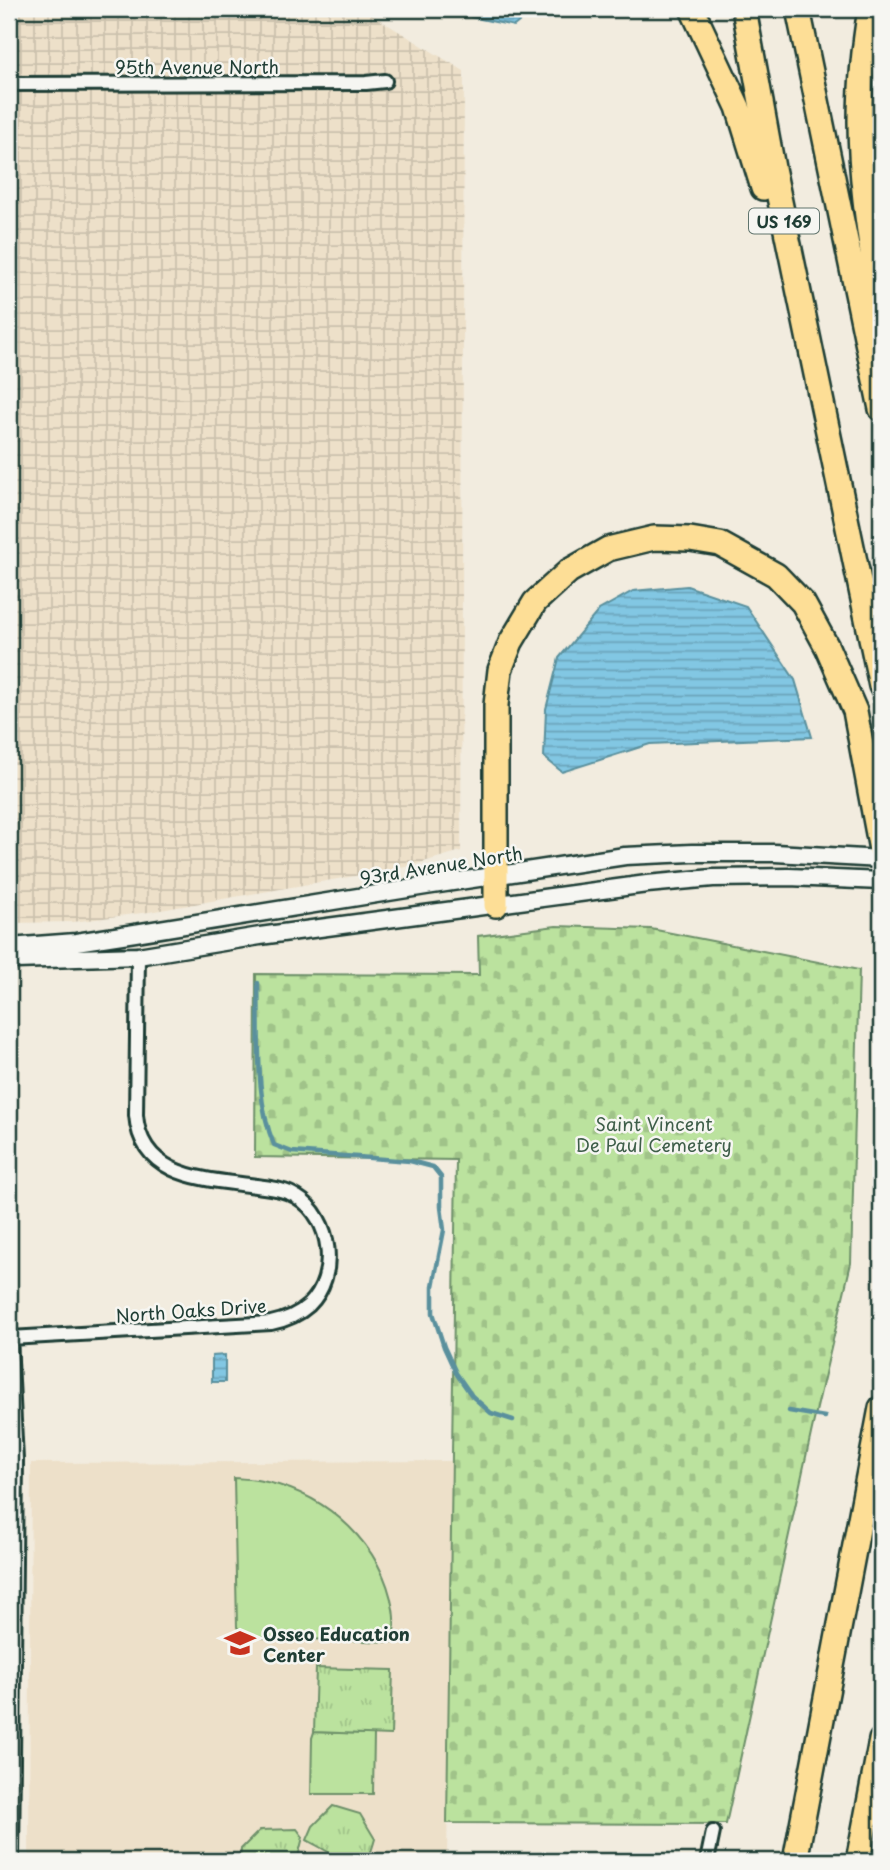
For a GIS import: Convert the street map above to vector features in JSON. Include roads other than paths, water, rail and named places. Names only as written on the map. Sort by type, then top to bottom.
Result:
[{"type":"highway","points":[[692,9],[720,65],[751,143],[828,433]]},
{"type":"highway","name":"US 169","points":[[744,9],[773,168],[881,686]]},
{"type":"highway","name":"US 169","points":[[798,9],[881,409]]},
{"type":"highway","points":[[870,9],[861,81],[860,122],[865,194],[881,313]]},
{"type":"highway","points":[[496,905],[496,705],[500,670],[511,642],[535,602],[569,571],[608,548],[654,538],[690,539],[720,544],[776,575],[803,603],[827,647],[855,711],[881,850]]},
{"type":"highway","points":[[795,1861],[881,1408]]},
{"type":"highway","points":[[858,1861],[881,1740]]},
{"type":"street","name":"95th Avenue North","points":[[9,84],[385,81]]},
{"type":"street","name":"93rd Avenue North","points":[[9,947],[111,937],[625,856],[706,853],[881,859]]},
{"type":"street","points":[[9,958],[16,960],[138,956],[285,933],[713,877],[881,881]]},
{"type":"street","name":"North Oaks Drive","points":[[10,1338],[271,1323],[287,1320],[302,1311],[323,1285],[327,1270],[325,1233],[319,1218],[295,1195],[279,1190],[188,1176],[173,1170],[144,1148],[137,1132],[136,1115],[138,956]]},
{"type":"street","points":[[9,1322],[16,1460],[11,1716],[12,1861]]},
{"type":"street","points":[[707,1861],[713,1832]]},
{"type":"water","points":[[460,9],[535,9],[514,26],[471,17]]},
{"type":"water","points":[[687,586],[746,606],[795,680],[812,737],[650,744],[562,772],[544,757],[546,709],[559,658],[599,610],[633,591]]},
{"type":"water","points":[[225,1355],[225,1382],[212,1382],[212,1356]]},
{"type":"waterway","points":[[258,983],[263,1107],[274,1145],[292,1152],[410,1161],[433,1167],[441,1177],[444,1230],[433,1286],[433,1313],[456,1373],[472,1396],[491,1413],[513,1420]]},
{"type":"waterway","points":[[789,1411],[825,1417]]},
{"type":"place","name":"Osseo Education Center","points":[[240,1643]]},
{"type":"park label","name":"Saint Vincent De Paul Cemetery","points":[[654,1133]]}]
